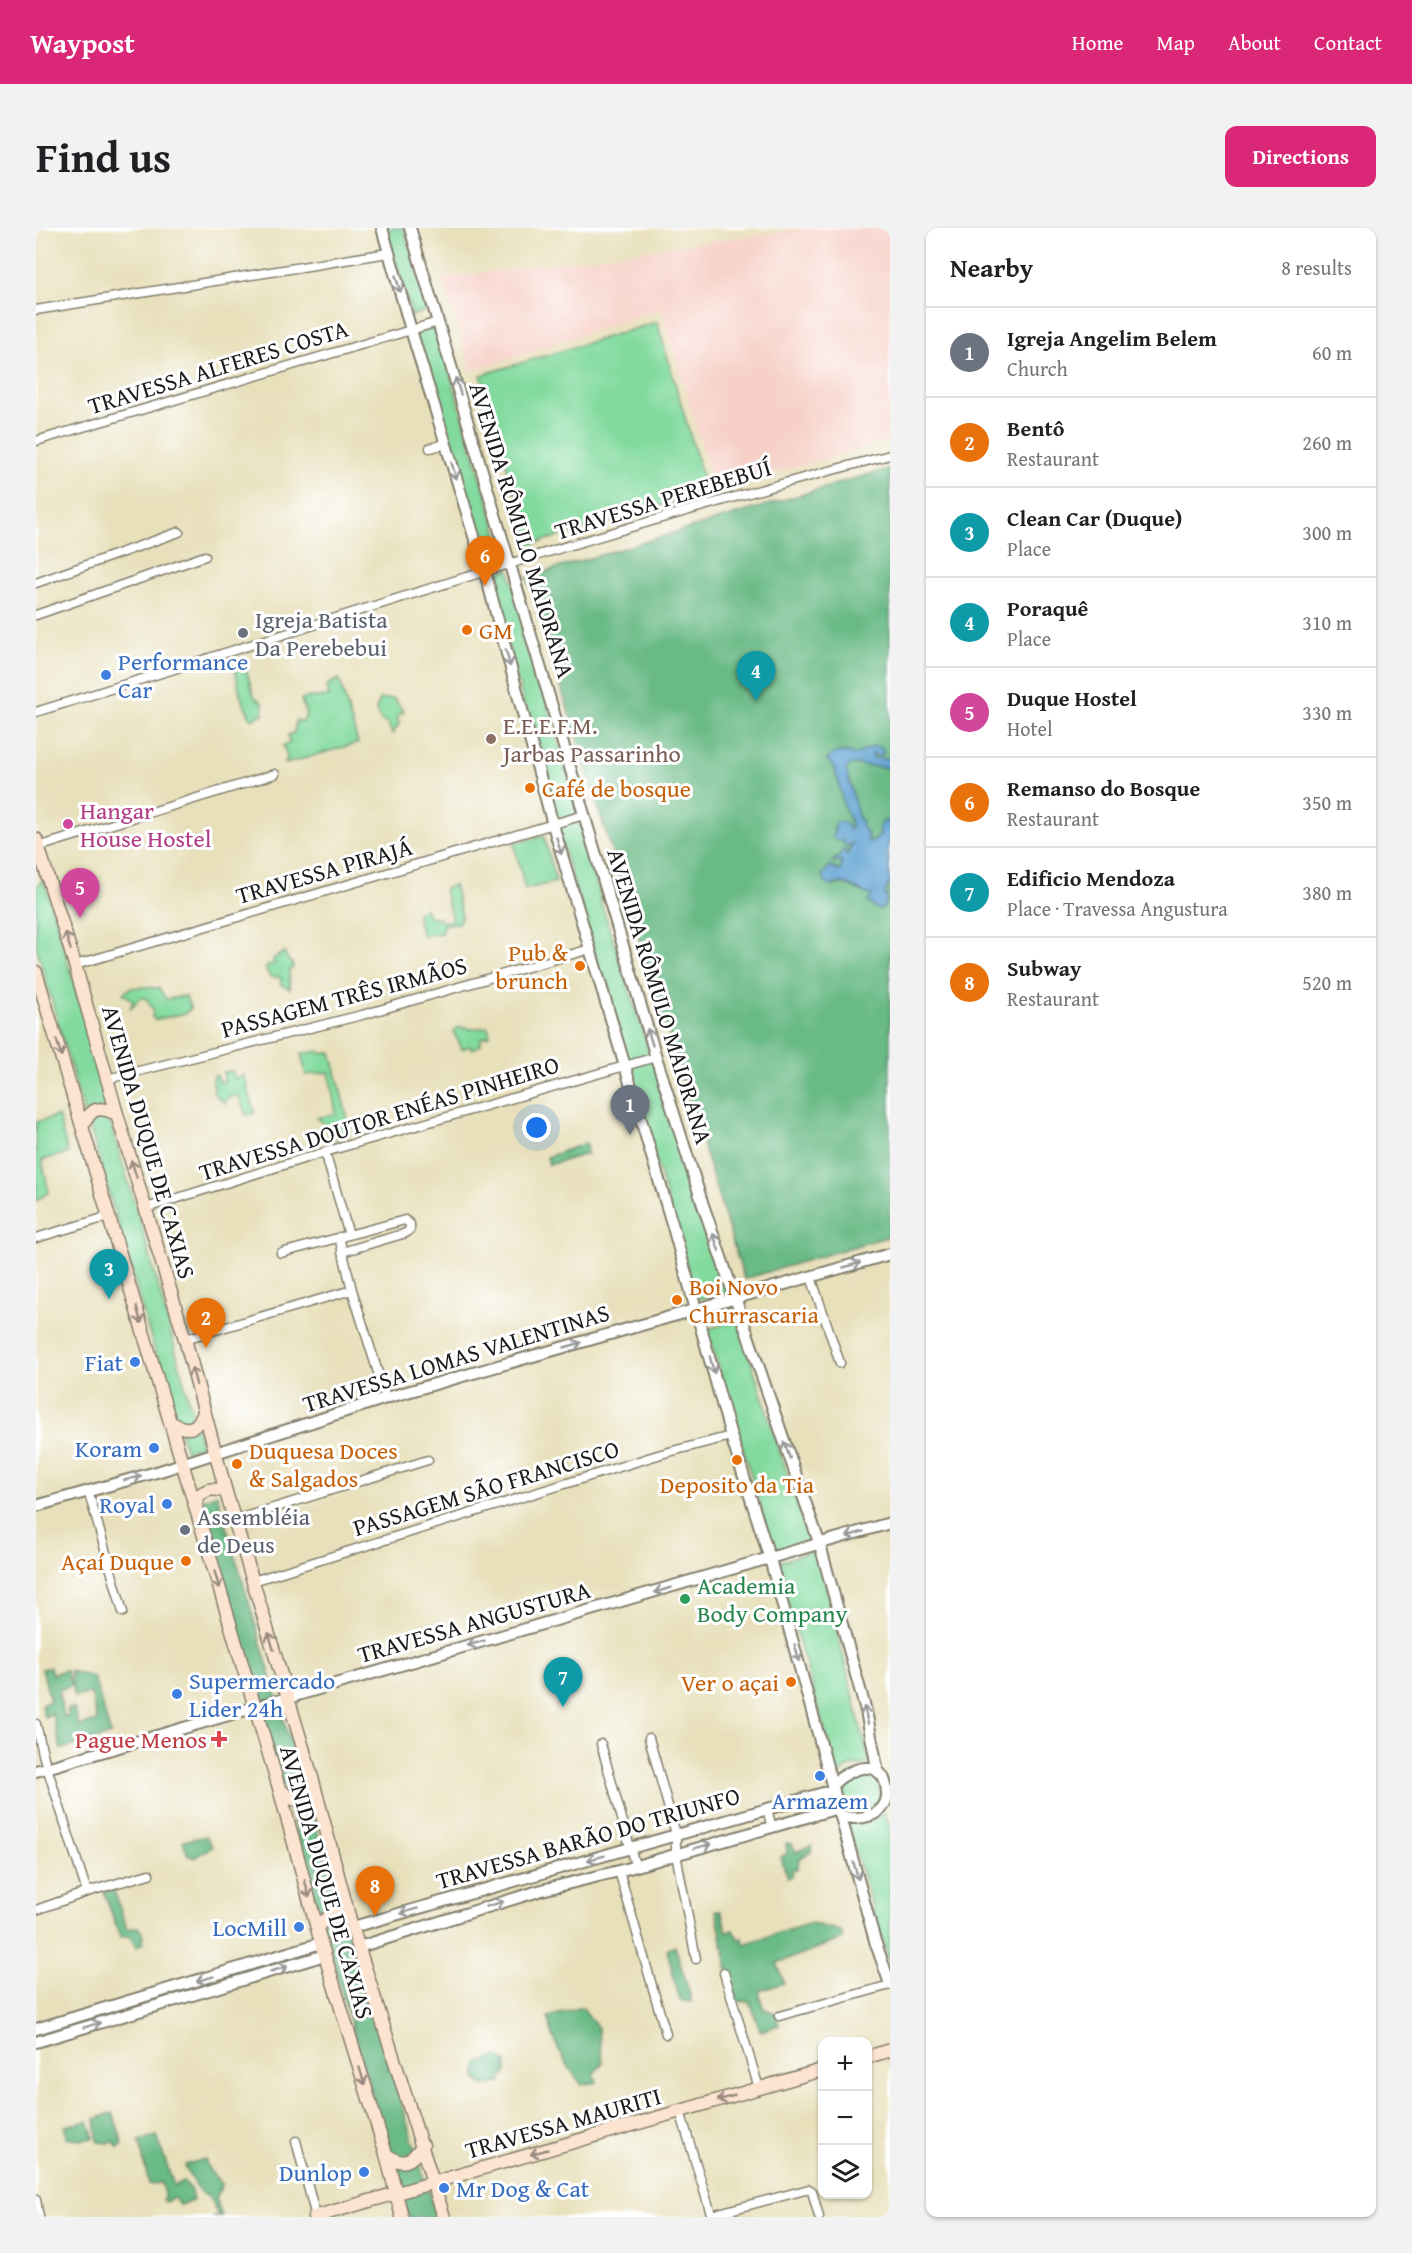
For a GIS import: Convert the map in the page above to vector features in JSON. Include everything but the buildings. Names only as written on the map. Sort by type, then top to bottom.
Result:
[{"type":"main road","name":"AVENIDA DUQUE DE CAXIAS","points":[[37,843],[75,964],[117,1114],[185,1339],[226,1492],[314,1781],[352,1924],[444,2217]]},
{"type":"main road","points":[[36,881],[45,868]]},
{"type":"main road","name":"AVENIDA DUQUE DE CAXIAS","points":[[37,976],[279,1788],[323,1949],[386,2154],[402,2217]]},
{"type":"main road","points":[[83,1125],[88,1114],[95,1110],[107,1110],[117,1114]]},
{"type":"main road","points":[[170,1422],[182,1429],[194,1427],[200,1422],[204,1412]]},
{"type":"main road","points":[[196,1509],[198,1496],[206,1490],[216,1489],[226,1492]]},
{"type":"main road","points":[[279,1788],[288,1797],[299,1801],[308,1796],[314,1781]]},
{"type":"main road","points":[[317,1927],[332,1914],[342,1914],[352,1924]]},
{"type":"main road","points":[[872,2055],[890,2050]]},
{"type":"main road","name":"TRAVESSA MAURITI","points":[[315,2217],[818,2071]]},
{"type":"main road","points":[[386,2154],[394,2160],[406,2162],[415,2157],[423,2145]]},
{"type":"street","name":"AVENIDA RÔMULO MAIORANA","points":[[382,228],[485,572],[553,825],[696,1309],[731,1436],[770,1559],[875,1941],[890,1984]]},
{"type":"street","name":"AVENIDA RÔMULO MAIORANA","points":[[410,228],[512,565],[656,1057],[702,1202],[820,1545],[884,1775]]},
{"type":"street","points":[[36,310],[388,253]]},
{"type":"street","name":"TRAVESSA ALFERES COSTA","points":[[36,441],[438,322]]},
{"type":"street","name":"AVENIDA RÔMULO MAIORANA","points":[[430,448],[446,444]]},
{"type":"street","name":"TRAVESSA PEREBEBUÍ","points":[[36,712],[485,572],[775,485],[890,456]]},
{"type":"street","points":[[36,583],[179,532]]},
{"type":"street","points":[[36,615],[205,556]]},
{"type":"street","points":[[37,843],[275,774]]},
{"type":"street","name":"TRAVESSA PIRAJÁ","points":[[75,964],[584,815]]},
{"type":"street","name":"PASSAGEM TRÊS IRMÃOS","points":[[107,1079],[362,1014],[590,949]]},
{"type":"street","name":"TRAVESSA DOUTOR ENÉAS PINHEIRO","points":[[146,1208],[325,1152],[656,1057]]},
{"type":"street","points":[[325,1152],[349,1235]]},
{"type":"street","points":[[36,1238],[110,1216]]},
{"type":"street","points":[[281,1253],[405,1220],[410,1224],[410,1229],[406,1233],[342,1252]]},
{"type":"street","points":[[339,1238],[352,1290],[386,1398]]},
{"type":"street","name":"TRAVESSA LOMAS VALENTINAS","points":[[36,1506],[182,1464],[386,1398],[890,1254]]},
{"type":"street","points":[[811,1277],[840,1363]]},
{"type":"street","points":[[185,1339],[352,1290]]},
{"type":"street","name":"PASSAGEM SÃO FRANCISCO","points":[[253,1581],[661,1454],[731,1436]]},
{"type":"street","points":[[235,1520],[428,1460]]},
{"type":"street","points":[[88,1490],[123,1612]]},
{"type":"street","name":"TRAVESSA ANGUSTURA","points":[[36,1771],[890,1523]]},
{"type":"street","points":[[36,1724],[87,1892]]},
{"type":"street","points":[[650,1738],[676,1834],[676,1854],[696,1959]]},
{"type":"street","points":[[601,1744],[635,1865]]},
{"type":"street","points":[[834,1787],[841,1776],[855,1768],[871,1768],[884,1775],[890,1813]]},
{"type":"street","name":"TRAVESSA BARÃO DO TRIUNFO","points":[[352,1924],[630,1849],[834,1787]]},
{"type":"street","points":[[839,1811],[848,1818],[865,1818],[877,1811],[888,1794]]},
{"type":"street","points":[[767,1809],[772,1828]]},
{"type":"street","name":"TRAVESSA BARÃO DO TRIUNFO","points":[[359,1947],[542,1890],[839,1811]]},
{"type":"street","points":[[619,1871],[666,2034]]},
{"type":"street","points":[[36,1910],[149,1874]]},
{"type":"street","points":[[538,1874],[542,1890]]},
{"type":"street","points":[[36,2029],[126,2009],[189,1999],[238,1984],[323,1949]]},
{"type":"street","points":[[36,2042],[115,2021],[126,2009],[323,1949]]},
{"type":"street","points":[[724,1973],[759,2088]]},
{"type":"street","points":[[779,2016],[890,1984]]},
{"type":"street","points":[[680,2111],[711,2216],[809,2189],[812,2191],[819,2217]]},
{"type":"street","points":[[296,2140],[315,2217]]},
{"type":"street","points":[[36,2200],[39,2217]]},
{"type":"shaded area","points":[[808,228],[890,228],[890,440],[715,490],[661,309],[471,371],[443,278]]},
{"type":"green space","points":[[386,228],[404,228],[427,310],[412,316]]},
{"type":"green space","points":[[657,322],[707,492],[529,545],[481,375]]},
{"type":"green space","points":[[436,327],[506,561],[487,565],[415,333]]},
{"type":"green space","points":[[890,468],[890,759],[873,759],[871,754],[884,754],[864,752],[855,755],[844,751],[833,754],[827,760],[835,769],[844,806],[852,826],[849,830],[847,824],[840,821],[834,827],[834,833],[848,846],[853,842],[845,856],[844,853],[834,859],[843,863],[839,871],[836,869],[833,886],[848,885],[873,895],[872,898],[887,896],[885,893],[890,881],[890,1236],[744,1279],[527,577]]},
{"type":"green space","points":[[509,569],[603,909],[728,1293],[699,1299],[696,1297],[558,830],[489,575]]},
{"type":"green space","points":[[243,659],[254,696],[263,703],[263,714],[251,719],[241,697],[233,662]]},
{"type":"green space","points":[[339,679],[358,743],[285,764],[287,756],[283,745],[290,743],[288,735],[294,733],[296,720],[303,722],[306,714],[301,700],[310,697],[329,697],[327,685]]},
{"type":"green space","points":[[380,699],[394,699],[404,712],[397,716],[399,724],[392,734],[388,724],[381,721],[376,710]]},
{"type":"green space","points":[[851,764],[890,768],[890,819],[882,823],[882,833],[874,841],[870,842],[861,826],[862,821],[859,819],[845,769]]},
{"type":"green space","points":[[544,836],[556,882],[525,889],[514,843]]},
{"type":"green space","points":[[44,879],[109,1106],[84,1113],[36,946],[36,887]]},
{"type":"green space","points":[[454,885],[462,916],[458,923],[443,925],[441,933],[422,936],[418,911],[425,909],[428,916],[438,918],[443,922],[452,920],[444,889]]},
{"type":"green space","points":[[284,952],[293,968],[289,970],[290,989],[281,984],[279,977],[270,977],[266,970],[267,966],[274,964],[273,959]]},
{"type":"green space","points":[[131,988],[159,988],[166,999],[185,996],[191,1008],[186,1013],[155,1020],[147,999],[141,997],[130,1009],[133,1001],[123,993]]},
{"type":"green space","points":[[459,1027],[471,1029],[488,1027],[490,1036],[481,1038],[481,1045],[472,1049],[470,1046],[462,1049],[453,1031]]},
{"type":"green space","points":[[319,1051],[322,1054],[331,1052],[349,1124],[348,1136],[330,1140],[327,1127],[317,1118],[336,1114],[329,1072],[306,1075],[301,1054]]},
{"type":"green space","points":[[232,1071],[235,1079],[244,1075],[255,1113],[246,1115],[238,1095],[228,1097],[225,1103],[214,1094],[213,1076],[217,1076],[219,1082],[225,1081],[223,1072]]},
{"type":"green space","points":[[101,1113],[108,1116],[143,1231],[201,1445],[186,1451],[89,1124],[90,1120]]},
{"type":"green space","points":[[58,1116],[68,1153],[42,1160],[49,1192],[36,1201],[36,1122]]},
{"type":"green space","points":[[586,1143],[587,1154],[549,1165],[547,1157]]},
{"type":"green space","points":[[738,1321],[809,1541],[774,1552],[707,1329]]},
{"type":"green space","points":[[217,1494],[289,1738],[436,2217],[408,2217],[332,1959],[202,1500]]},
{"type":"green space","points":[[817,1549],[870,1765],[852,1766],[838,1776],[776,1563]]},
{"type":"green space","points":[[50,1667],[52,1674],[66,1670],[71,1686],[58,1690],[64,1717],[68,1716],[68,1709],[74,1708],[79,1726],[97,1721],[91,1693],[74,1697],[70,1671],[94,1677],[111,1735],[61,1749],[52,1713],[44,1717],[42,1704],[50,1701],[42,1669]]},
{"type":"green space","points":[[860,1772],[868,1773],[874,1778],[879,1784],[879,1800],[874,1806],[868,1811],[860,1812],[852,1811],[846,1806],[841,1800],[840,1792],[841,1784],[846,1778],[852,1773]]},
{"type":"green space","points":[[885,1813],[890,1828],[890,1965],[848,1827],[850,1823],[864,1822]]},
{"type":"green space","points":[[206,1836],[212,1847],[194,1858],[188,1855],[183,1841]]},
{"type":"green space","points":[[786,1843],[792,1844],[796,1852],[812,1845],[811,1852],[800,1858],[797,1869],[791,1870],[793,1875],[787,1878],[781,1857],[787,1853]]},
{"type":"green space","points":[[113,1887],[127,1929],[138,1927],[144,1935],[143,1943],[136,1948],[130,1936],[120,1937],[104,1892]]},
{"type":"green space","points":[[716,1910],[721,1911],[727,1932],[734,1930],[738,1939],[743,1938],[744,1944],[811,1923],[841,1931],[843,1939],[777,1963],[784,1983],[759,1991],[763,2008],[776,2014],[779,2025],[760,2031],[750,2002],[737,2001],[727,1966]]},
{"type":"green space","points":[[675,1946],[692,2002],[680,2001],[667,1950]]},
{"type":"green space","points":[[582,2007],[598,2028],[603,2062],[594,2074],[597,2082],[582,2085],[560,2053],[548,2017]]},
{"type":"green space","points":[[497,2056],[506,2062],[507,2072],[501,2082],[484,2087],[476,2078],[478,2064]]},
{"type":"green space","points":[[113,2113],[123,2144],[118,2148],[114,2141],[98,2142],[95,2119]]},
{"type":"green space","points":[[88,2121],[94,2138],[80,2140],[66,2138],[65,2126]]},
{"type":"green space","points":[[157,2136],[174,2186],[183,2181],[190,2188],[193,2201],[179,2205],[174,2197],[166,2202],[163,2200],[161,2183],[149,2184],[139,2141]]},
{"type":"green space","points":[[205,2159],[209,2170],[222,2184],[216,2199],[222,2217],[212,2217],[218,2215],[209,2197],[201,2193],[186,2169],[185,2165]]},
{"type":"water","points":[[875,746],[882,748],[884,754],[878,756],[872,753],[873,758],[890,759],[890,768],[851,764],[846,769],[859,819],[862,821],[861,826],[868,834],[869,842],[874,841],[881,834],[878,829],[882,823],[890,819],[888,847],[890,881],[885,893],[887,902],[883,908],[877,909],[868,902],[872,895],[845,883],[830,886],[824,881],[822,875],[830,866],[839,871],[841,869],[842,861],[832,862],[839,857],[841,851],[845,850],[845,855],[847,855],[853,843],[845,846],[842,841],[835,840],[833,836],[836,823],[840,821],[847,824],[849,830],[852,826],[844,806],[835,769],[827,760],[832,754],[843,752],[855,755]]},
{"type":"place","name":"Remanso do Bosque","points":[[485,586]]},
{"type":"place","name":"GM","points":[[467,630]]},
{"type":"place","name":"Igreja Batista Da Perebebui","points":[[243,633]]},
{"type":"place","name":"Performance Car","points":[[106,675]]},
{"type":"place","name":"Poraquê","points":[[756,701]]},
{"type":"place","name":"E.E.E.F.M. Jarbas Passarinho","points":[[491,739]]},
{"type":"place","name":"Café de bosque","points":[[530,788]]},
{"type":"place","name":"Hangar House Hostel","points":[[68,824]]},
{"type":"place","name":"Duque Hostel","points":[[80,918]]},
{"type":"place","name":"Pub & brunch","points":[[580,966]]},
{"type":"place","name":"Igreja Angelim Belem","points":[[630,1135]]},
{"type":"place","name":"Clean Car (Duque)","points":[[109,1299]]},
{"type":"place","name":"Boi Novo Churrascaria","points":[[677,1300]]},
{"type":"place","name":"Bentô","points":[[206,1348]]},
{"type":"place","name":"Fiat","points":[[135,1362]]},
{"type":"place","name":"Koram","points":[[154,1448]]},
{"type":"place","name":"Deposito da Tia","points":[[737,1460]]},
{"type":"place","name":"Duquesa Doces & Salgados","points":[[237,1464]]},
{"type":"place","name":"Royal","points":[[167,1504]]},
{"type":"place","name":"Assembléia de Deus","points":[[185,1530]]},
{"type":"place","name":"Açaí Duque","points":[[186,1561]]},
{"type":"place","name":"Academia Body Company","points":[[685,1599]]},
{"type":"place","name":"Ver o açai","points":[[791,1682]]},
{"type":"place","name":"Supermercado Lider 24h","points":[[177,1694]]},
{"type":"place","name":"Edificio Mendoza","points":[[563,1707]]},
{"type":"place","name":"Pague Menos","points":[[219,1739]]},
{"type":"place","name":"Armazem","points":[[820,1776]]},
{"type":"place","name":"Subway","points":[[375,1916]]},
{"type":"place","name":"LocMill","points":[[299,1927]]},
{"type":"place","name":"Dunlop","points":[[364,2172]]},
{"type":"place","name":"Mr Dog & Cat","points":[[444,2188]]}]
